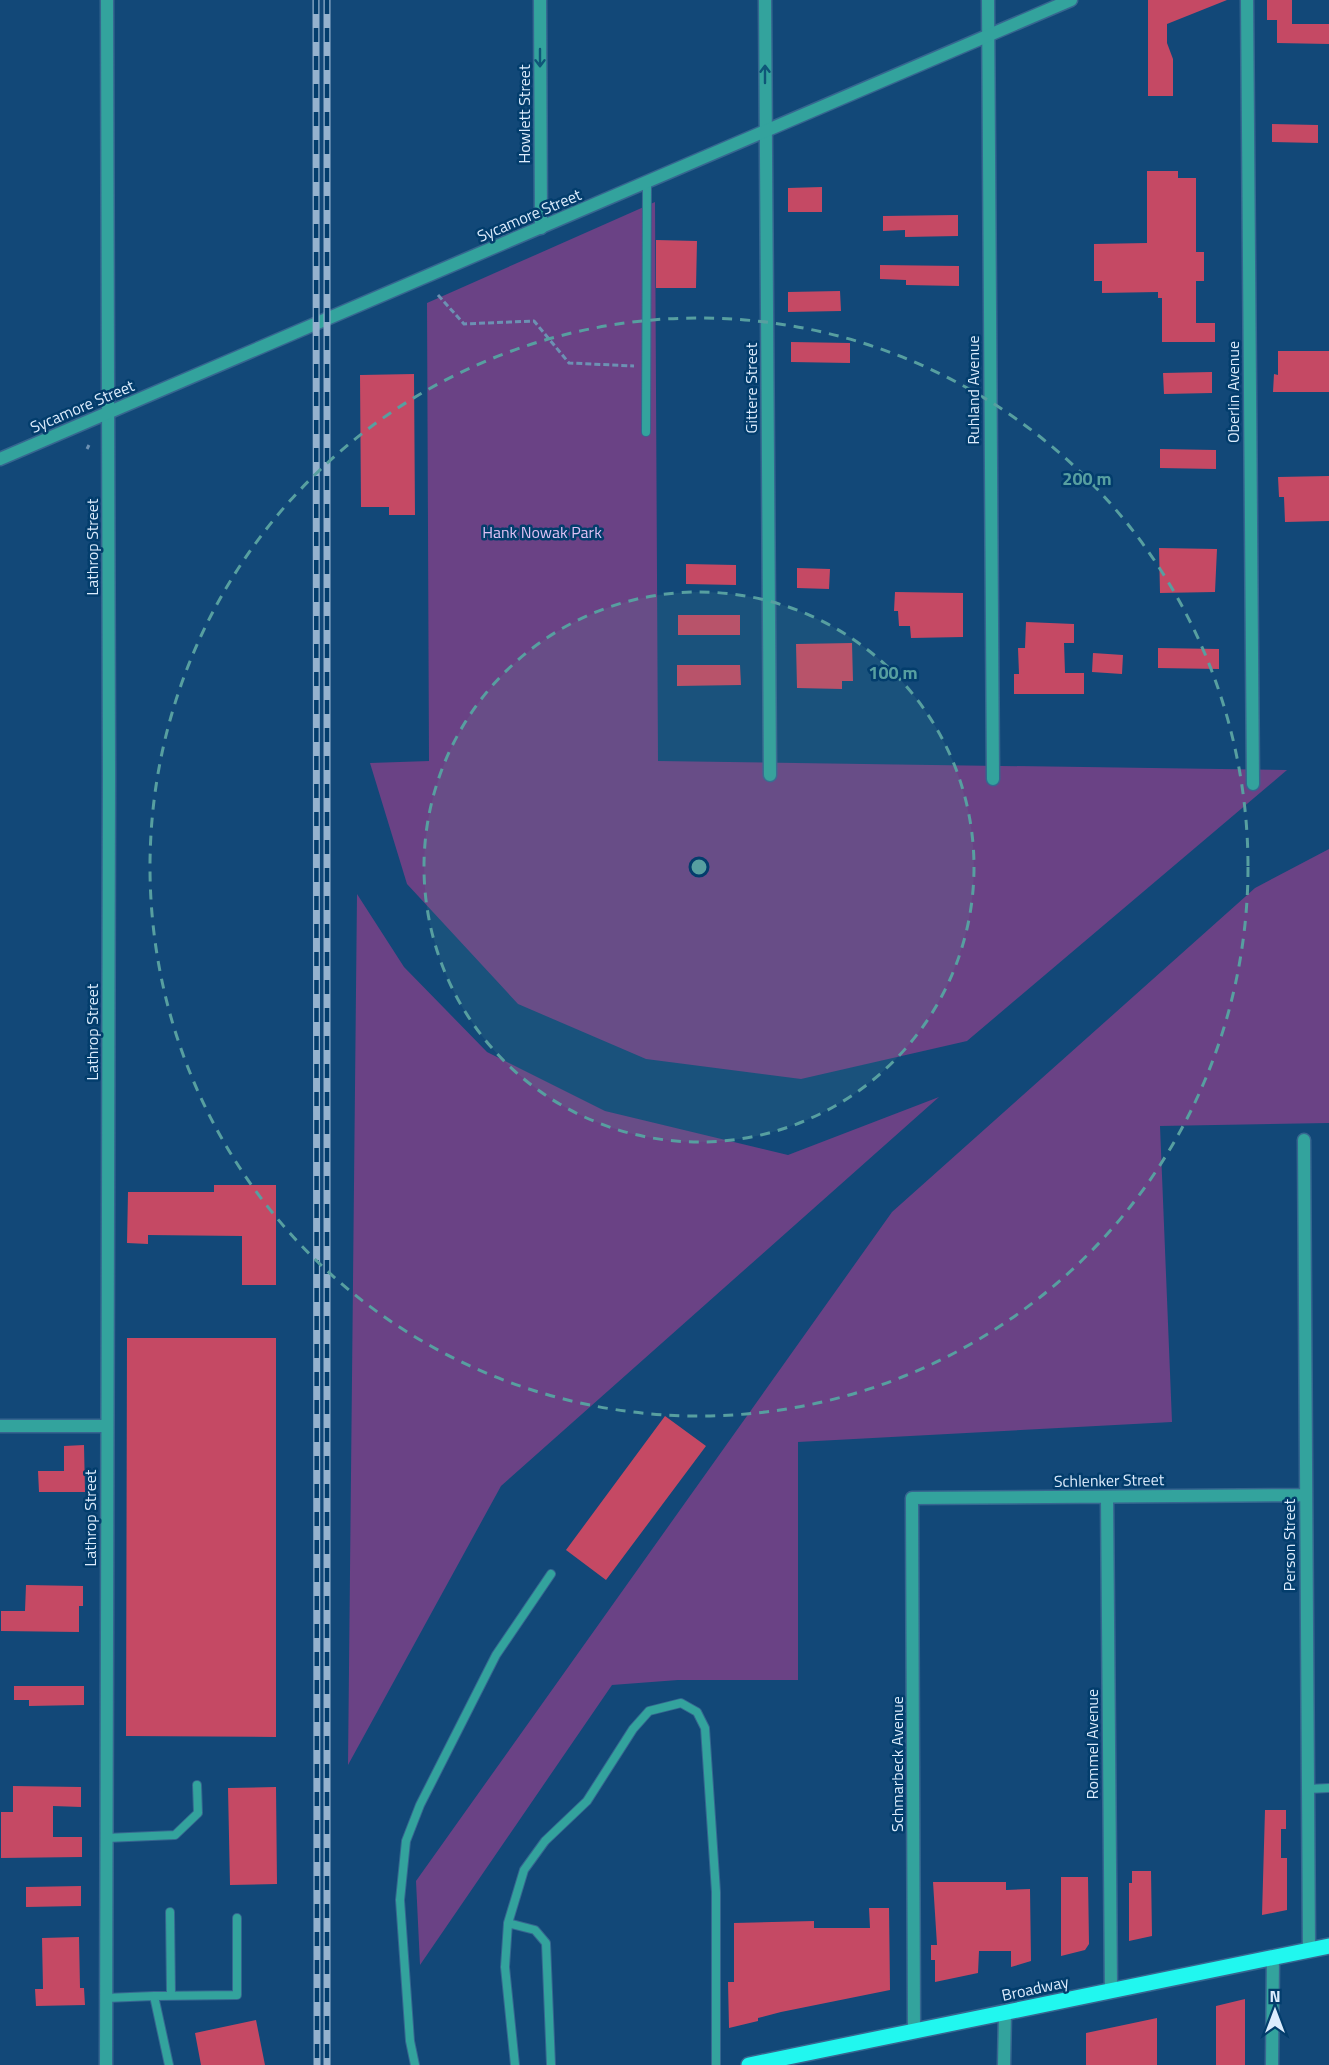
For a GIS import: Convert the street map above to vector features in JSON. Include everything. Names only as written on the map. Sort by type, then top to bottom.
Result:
[{"type":"main road","name":"Broadway","points":[[749,2065],[1329,1946]]},
{"type":"street","name":"Lathrop Street","points":[[106,2065],[107,0]]},
{"type":"street","name":"Howlett Street","points":[[540,0],[541,228]]},
{"type":"street","name":"Gittere Street","points":[[765,0],[770,775]]},
{"type":"street","name":"Ruhland Avenue","points":[[988,0],[993,779]]},
{"type":"street","name":"Sycamore Street","points":[[0,459],[1071,0]]},
{"type":"street","name":"Oberlin Avenue","points":[[1247,0],[1253,784]]},
{"type":"street","name":"Person Street","points":[[1304,1140],[1309,1950]]},
{"type":"street","points":[[0,1426],[106,1426]]},
{"type":"street","name":"Schlenker Street","points":[[912,1498],[1306,1495]]},
{"type":"street","name":"Rommel Avenue","points":[[1107,1497],[1111,1991]]},
{"type":"street","name":"Schmarbeck Avenue","points":[[912,1498],[915,2031]]},
{"type":"street","points":[[1272,2065],[1273,1957]]},
{"type":"street","points":[[1004,2065],[1005,2013]]},
{"type":"lane","points":[[646,432],[647,181]]},
{"type":"lane","points":[[415,2065],[410,2041],[400,1900],[406,1840],[420,1805],[496,1655],[550,1574]]},
{"type":"lane","points":[[515,2065],[505,1967],[508,1923],[524,1870],[545,1841],[587,1801],[633,1730],[649,1711],[681,1703],[696,1712],[705,1728],[716,1892],[716,2065]]},
{"type":"lane","points":[[106,1838],[175,1835],[198,1813],[197,1785]]},
{"type":"lane","points":[[1308,1789],[1329,1788]]},
{"type":"lane","points":[[170,1912],[171,1996]]},
{"type":"lane","points":[[106,1998],[237,1995],[237,1918]]},
{"type":"lane","points":[[508,1923],[535,1930],[546,1943],[551,2065]]},
{"type":"lane","points":[[154,1996],[169,2065]]},
{"type":"path","points":[[438,296],[464,324],[534,321],[569,363],[604,367],[646,366]]},
{"type":"green space","name":"Hank Nowak Park","points":[[655,202],[658,761],[1287,770],[967,1041],[801,1079],[646,1059],[518,1004],[407,884],[370,763],[429,761],[427,303]]},
{"type":"green space","points":[[1329,849],[1329,1123],[1160,1126],[1172,1422],[798,1442],[798,1680],[678,1680],[612,1685],[420,1965],[416,1881],[892,1212],[1255,888]]},
{"type":"green space","points":[[357,894],[404,967],[487,1052],[605,1111],[788,1155],[939,1097],[501,1486],[348,1765]]},
{"type":"building","points":[[1148,0],[1227,0],[1167,24],[1167,43],[1173,59],[1173,96],[1148,96]]},
{"type":"building","points":[[1267,0],[1292,0],[1292,24],[1329,24],[1329,44],[1277,43],[1277,20],[1267,20]]},
{"type":"building","points":[[1272,124],[1318,125],[1318,143],[1272,142]]},
{"type":"building","points":[[1147,171],[1178,171],[1178,178],[1196,178],[1196,252],[1204,252],[1204,281],[1196,281],[1196,323],[1215,323],[1215,342],[1162,342],[1162,298],[1158,298],[1158,292],[1102,293],[1102,281],[1094,281],[1094,244],[1147,243]]},
{"type":"building","points":[[822,187],[822,212],[788,212],[788,188]]},
{"type":"building","points":[[958,215],[958,236],[905,237],[905,230],[883,231],[883,216]]},
{"type":"building","points":[[656,240],[697,241],[696,288],[656,288]]},
{"type":"building","points":[[880,265],[959,266],[959,286],[906,285],[906,280],[880,279]]},
{"type":"building","points":[[840,291],[841,311],[788,312],[788,292]]},
{"type":"building","points":[[791,342],[850,343],[850,363],[791,362]]},
{"type":"building","points":[[1278,351],[1329,351],[1329,392],[1273,392],[1274,374],[1278,375]]},
{"type":"building","points":[[1212,372],[1212,393],[1164,394],[1163,373]]},
{"type":"building","points":[[414,374],[415,515],[389,515],[389,507],[361,507],[360,375]]},
{"type":"building","points":[[1160,449],[1216,450],[1216,469],[1160,468]]},
{"type":"building","points":[[1329,476],[1329,521],[1285,522],[1284,497],[1279,497],[1278,477]]},
{"type":"building","points":[[1159,548],[1217,549],[1215,592],[1160,593]]},
{"type":"building","points":[[686,564],[736,565],[736,585],[686,584]]},
{"type":"building","points":[[797,568],[830,569],[829,589],[797,588]]},
{"type":"building","points":[[895,592],[963,593],[963,637],[911,638],[910,626],[899,626],[898,611],[894,611]]},
{"type":"building","points":[[678,615],[740,615],[740,635],[678,635]]},
{"type":"building","points":[[1026,622],[1074,624],[1074,643],[1064,643],[1065,673],[1084,673],[1084,694],[1014,694],[1014,674],[1019,674],[1018,648],[1025,648]]},
{"type":"building","points":[[852,643],[853,681],[842,681],[842,689],[797,688],[796,644]]},
{"type":"building","points":[[1158,648],[1219,649],[1219,669],[1158,668]]},
{"type":"building","points":[[1093,653],[1123,655],[1122,674],[1092,672]]},
{"type":"building","points":[[677,665],[740,665],[741,685],[677,686]]},
{"type":"building","points":[[214,1185],[276,1185],[276,1285],[242,1285],[242,1236],[148,1235],[148,1244],[127,1243],[128,1192],[214,1192]]},
{"type":"building","points":[[127,1338],[276,1338],[276,1737],[126,1736]]},
{"type":"building","points":[[665,1416],[706,1446],[606,1580],[566,1550]]},
{"type":"building","points":[[84,1445],[85,1492],[39,1492],[38,1471],[64,1471],[64,1446]]},
{"type":"building","points":[[26,1585],[83,1586],[83,1606],[79,1606],[79,1632],[1,1631],[1,1611],[25,1611]]},
{"type":"building","points":[[14,1686],[84,1686],[84,1705],[29,1706],[29,1700],[14,1700]]},
{"type":"building","points":[[13,1786],[81,1787],[81,1807],[53,1806],[53,1837],[82,1837],[82,1857],[1,1858],[1,1812],[13,1812]]},
{"type":"building","points":[[276,1787],[277,1884],[230,1885],[228,1788]]},
{"type":"building","points":[[1265,1810],[1286,1810],[1286,1829],[1281,1829],[1281,1858],[1287,1858],[1287,1910],[1262,1915]]},
{"type":"building","points":[[1132,1871],[1151,1871],[1152,1936],[1129,1941],[1129,1883],[1132,1883]]},
{"type":"building","points":[[1061,1877],[1088,1877],[1089,1944],[1085,1950],[1061,1956]]},
{"type":"building","points":[[933,1882],[1006,1882],[1006,1890],[1030,1889],[1031,1961],[1011,1967],[1011,1951],[979,1951],[978,1973],[935,1982],[935,1960],[931,1960],[931,1945],[937,1945]]},
{"type":"building","points":[[81,1886],[81,1906],[26,1907],[26,1887]]},
{"type":"building","points":[[869,1908],[889,1908],[890,1990],[781,2012],[758,2018],[758,2021],[729,2028],[728,1982],[734,1982],[734,1923],[814,1921],[814,1928],[870,1928]]},
{"type":"building","points":[[79,1937],[80,1988],[84,1988],[85,2005],[36,2006],[35,1989],[43,1989],[42,1938]]},
{"type":"building","points":[[1245,1999],[1245,2065],[1216,2065],[1216,2006]]},
{"type":"building","points":[[1157,2018],[1157,2065],[1086,2065],[1086,2033]]},
{"type":"building","points":[[256,2020],[265,2065],[201,2065],[195,2033]]},
{"type":"railway","points":[[316,0],[317,2065]]},
{"type":"railway","points":[[327,0],[327,2065]]}]
